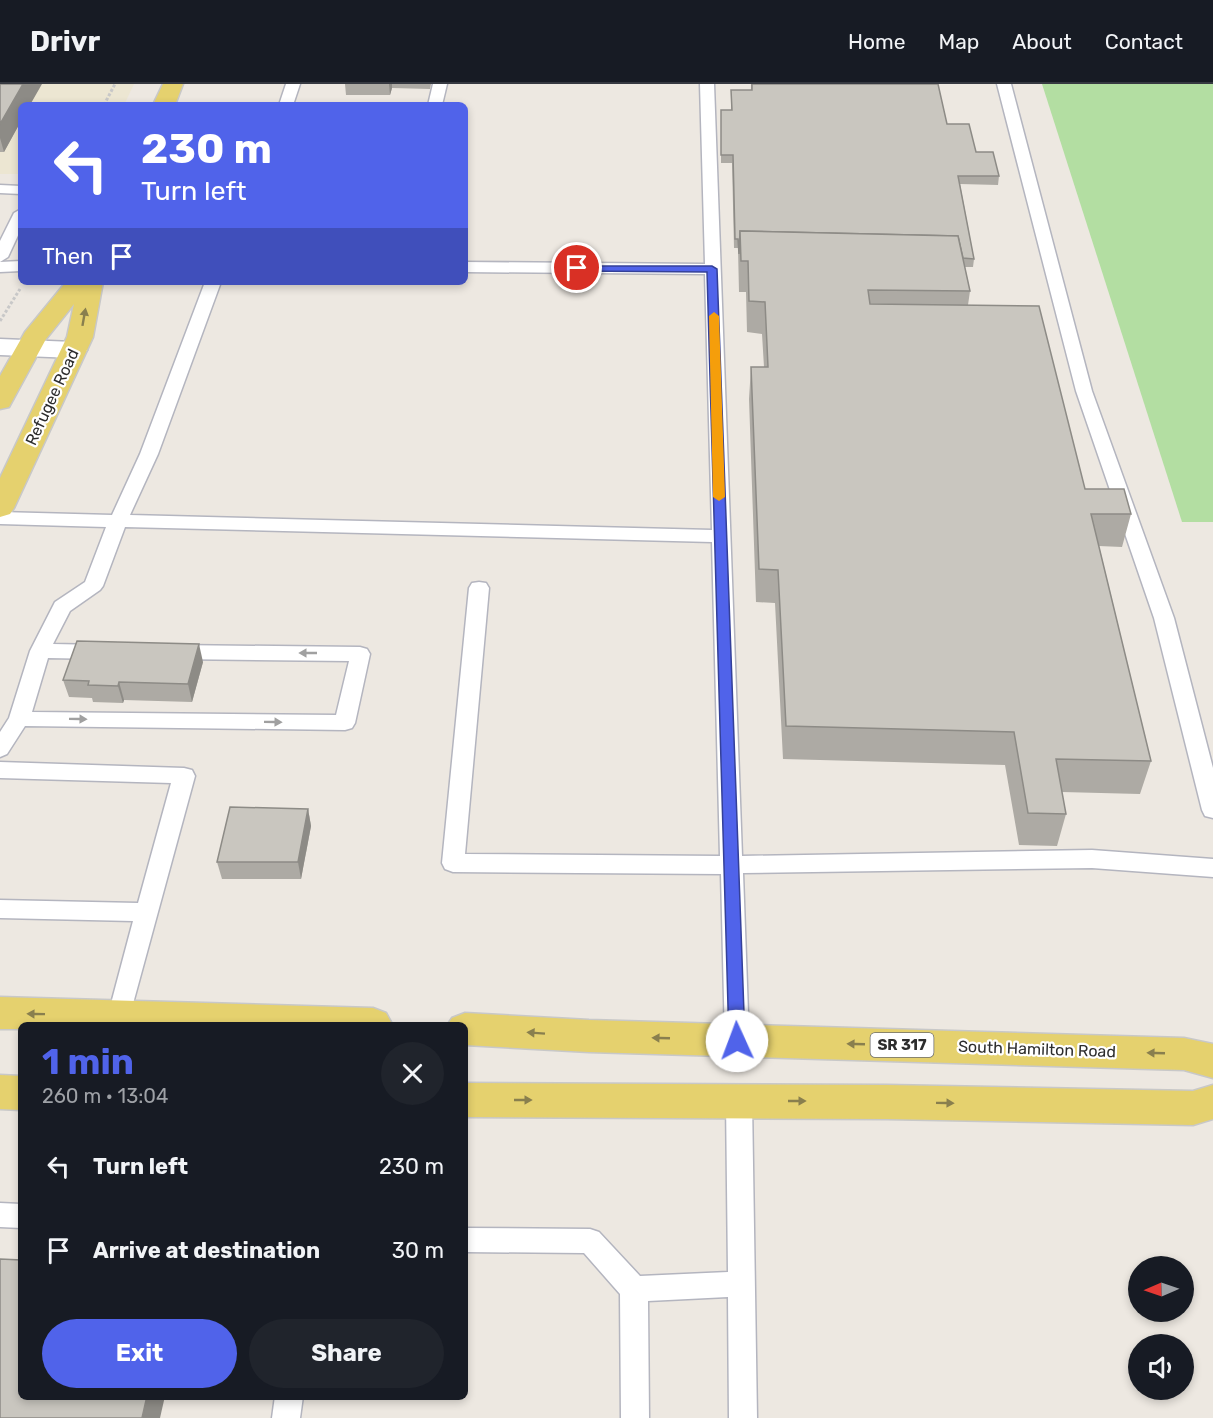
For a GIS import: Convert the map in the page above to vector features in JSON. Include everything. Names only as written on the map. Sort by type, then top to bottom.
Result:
[{"type":"main road","points":[[165,102],[173,84]]},
{"type":"main road","points":[[0,401],[34,337],[77,285]]},
{"type":"main road","name":"Refugee Road","points":[[0,508],[80,337],[90,285]]},
{"type":"main road","points":[[0,1013],[310,1022]]},
{"type":"main road","name":"South Hamilton Road","points":[[468,1029],[589,1036],[1184,1054],[1213,1061]]},
{"type":"main road","points":[[0,1092],[18,1093]]},
{"type":"main road","points":[[468,1100],[739,1101],[1193,1108],[1213,1102]]},
{"type":"street","points":[[0,347],[74,350]]},
{"type":"lane","points":[[287,102],[293,84]]},
{"type":"lane","points":[[436,102],[440,84]]},
{"type":"lane","points":[[707,84],[737,1041]]},
{"type":"lane","points":[[1004,84],[1084,391],[1164,618],[1213,810]]},
{"type":"lane","points":[[0,189],[18,189]]},
{"type":"lane","points":[[0,257],[18,219]]},
{"type":"lane","points":[[0,267],[18,266]]},
{"type":"lane","points":[[468,267],[712,269]]},
{"type":"lane","points":[[0,749],[19,718],[40,651],[62,607],[93,586],[117,523],[149,454],[212,285]]},
{"type":"lane","points":[[0,518],[117,523],[721,536]]},
{"type":"lane","points":[[479,588],[453,863],[731,865],[1092,860],[1213,867]]},
{"type":"lane","points":[[40,651],[123,652]]},
{"type":"lane","points":[[19,718],[345,723],[360,654],[159,652]]},
{"type":"lane","points":[[0,770],[184,776],[120,1016]]},
{"type":"lane","points":[[0,909],[147,912]]},
{"type":"lane","points":[[739,1101],[743,1418]]},
{"type":"lane","points":[[0,1215],[18,1216]]},
{"type":"lane","points":[[468,1240],[590,1241],[634,1289],[635,1418]]},
{"type":"lane","points":[[634,1289],[741,1284]]},
{"type":"lane","points":[[286,1418],[288,1400]]},
{"type":"path","points":[[106,102],[115,84]]},
{"type":"path","points":[[0,322],[22,285]]},
{"type":"shaded area","points":[[0,84],[134,84],[125,102],[18,102],[18,174],[0,174]]},
{"type":"green space","points":[[1042,84],[1213,84],[1213,522],[1182,522]]},
{"type":"building","points":[[0,84],[23,84],[0,124]]},
{"type":"building","points":[[752,84],[938,84],[947,124],[969,124],[976,152],[993,152],[999,176],[958,176],[974,259],[963,258],[958,236],[740,231],[739,254],[738,239],[735,239],[733,155],[721,155],[721,110],[732,110],[731,90],[752,90]]},
{"type":"building","points":[[740,231],[958,236],[970,291],[868,290],[870,304],[1039,306],[1085,489],[1124,489],[1131,514],[1091,514],[1151,761],[1056,759],[1066,814],[1028,813],[1014,732],[786,726],[778,570],[759,569],[751,367],[768,367],[765,302],[749,301],[748,261],[741,261]]},
{"type":"building","points":[[77,641],[199,644],[188,684],[119,682],[118,686],[88,685],[89,681],[63,680]]},
{"type":"building","points":[[230,807],[308,809],[298,862],[217,862]]},
{"type":"building","points":[[0,1259],[18,1260],[18,1400],[146,1400],[142,1418],[0,1418]]},
{"type":"slow traffic","points":[[714,316],[719,497]]},
{"type":"route","points":[[577,268],[712,269],[737,1041]]}]
